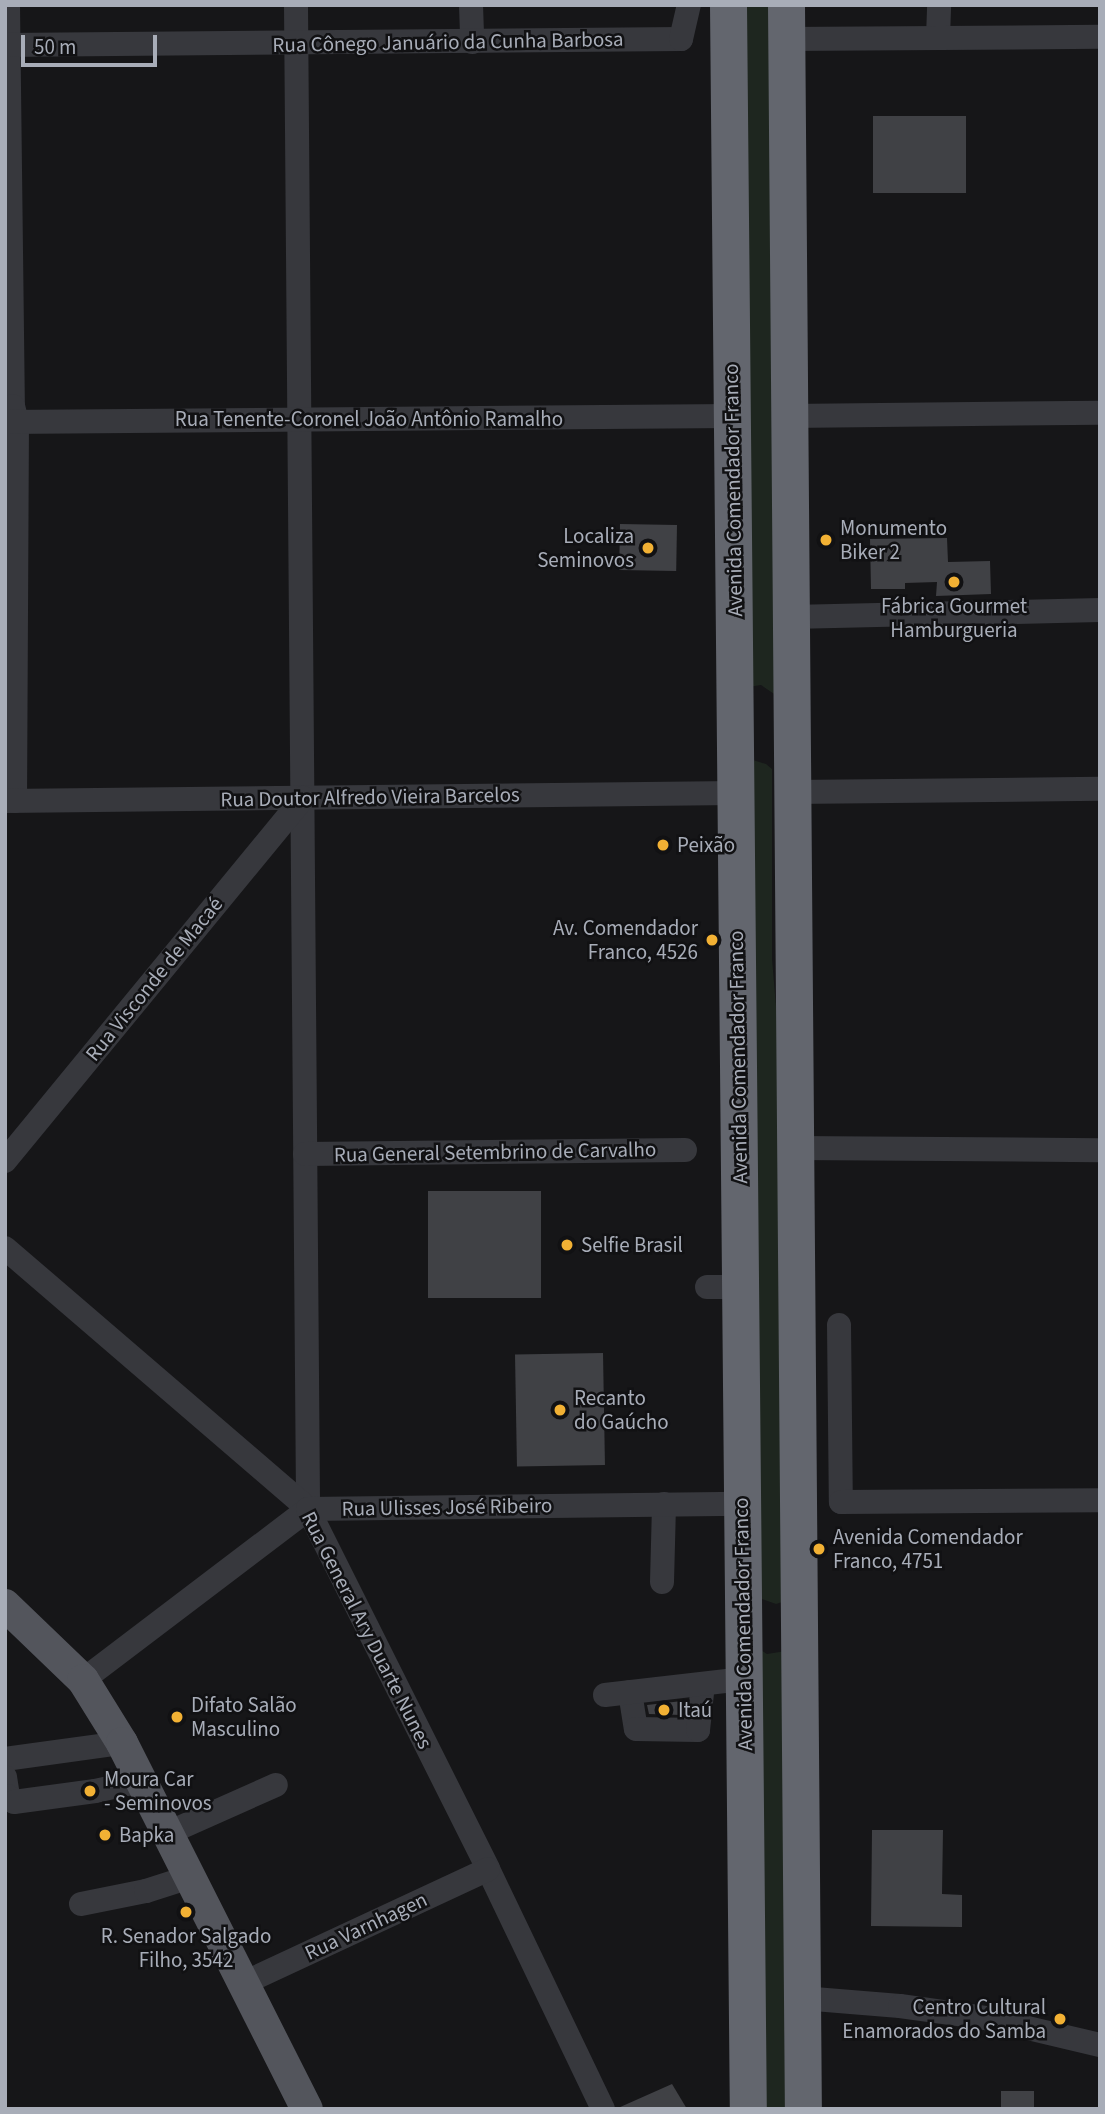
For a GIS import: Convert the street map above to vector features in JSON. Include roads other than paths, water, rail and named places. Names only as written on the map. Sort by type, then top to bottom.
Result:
[{"type":"highway","name":"Avenida Comendador Franco","points":[[728,5],[736,793],[723,1287],[742,1504],[748,2109]]},
{"type":"highway","points":[[786,22],[803,2109]]},
{"type":"highway","points":[[735,731],[748,710],[761,707],[774,710],[792,731]]},
{"type":"highway","points":[[743,1588],[751,1603],[761,1611],[773,1614],[799,1606]]},
{"type":"main road","points":[[5,1605],[83,1680],[121,1743],[307,2109]]},
{"type":"street","points":[[8,5],[6,45],[13,406],[10,801]]},
{"type":"street","points":[[83,1680],[308,1509],[296,5]]},
{"type":"street","points":[[471,5],[472,42]]},
{"type":"street","name":"Rua Cônego Januário da Cunha Barbosa","points":[[6,45],[681,39],[689,5]]},
{"type":"street","points":[[938,38],[939,5]]},
{"type":"street","points":[[786,22],[938,38],[1100,37]]},
{"type":"street","points":[[789,416],[1100,413]]},
{"type":"street","name":"Rua Tenente-Coronel João Antônio Ramalho","points":[[11,422],[732,416]]},
{"type":"street","points":[[791,617],[1100,610]]},
{"type":"street","points":[[792,792],[1100,789]]},
{"type":"street","name":"Rua Doutor Alfredo Vieira Barcelos","points":[[10,801],[736,793]]},
{"type":"street","name":"Rua Visconde de Macaé","points":[[5,1161],[303,798]]},
{"type":"street","points":[[795,1148],[1100,1150]]},
{"type":"street","name":"Rua General Setembrino de Carvalho","points":[[305,1154],[685,1150]]},
{"type":"street","name":"Rua General Ary Duarte Nunes","points":[[5,1248],[308,1509],[488,1869],[603,2109]]},
{"type":"street","points":[[839,1325],[841,1502],[1100,1500]]},
{"type":"street","points":[[662,1582],[664,1504]]},
{"type":"street","name":"Rua Ulisses José Ribeiro","points":[[308,1509],[742,1504]]},
{"type":"street","points":[[703,1684],[698,1730],[636,1729],[618,1693],[744,1679]]},
{"type":"street","points":[[5,1759],[121,1743]]},
{"type":"street","points":[[5,1777],[8,1796],[14,1802],[95,1791],[141,1781]]},
{"type":"street","points":[[168,1833],[276,1785]]},
{"type":"street","name":"Rua Varnhagen","points":[[244,1983],[488,1869]]},
{"type":"street","points":[[81,1904],[146,1891],[190,1877]]},
{"type":"street","points":[[802,1998],[985,2018],[1100,2045]]},
{"type":"place","name":"Monumento Biker 2","points":[[826,540]]},
{"type":"place","name":"Localiza Seminovos","points":[[648,548]]},
{"type":"place","name":"Fábrica Gourmet Hamburgueria","points":[[954,582]]},
{"type":"place","name":"Peixão","points":[[663,845]]},
{"type":"place","name":"Av. Comendador Franco, 4526","points":[[712,940]]},
{"type":"place","name":"Selfie Brasil","points":[[567,1245]]},
{"type":"place","name":"Recanto do Gaúcho","points":[[560,1410]]},
{"type":"place","name":"Avenida Comendador Franco, 4751","points":[[819,1549]]},
{"type":"place","name":"Itaú","points":[[664,1710]]},
{"type":"place","name":"Difato Salão Masculino","points":[[177,1717]]},
{"type":"place","name":"Moura Car - Seminovos","points":[[90,1791]]},
{"type":"place","name":"Bapka","points":[[105,1835]]},
{"type":"place","name":"R. Senador Salgado Filho, 3542","points":[[186,1912]]},
{"type":"place","name":"Centro Cultural Enamorados do Samba","points":[[1060,2019]]}]
